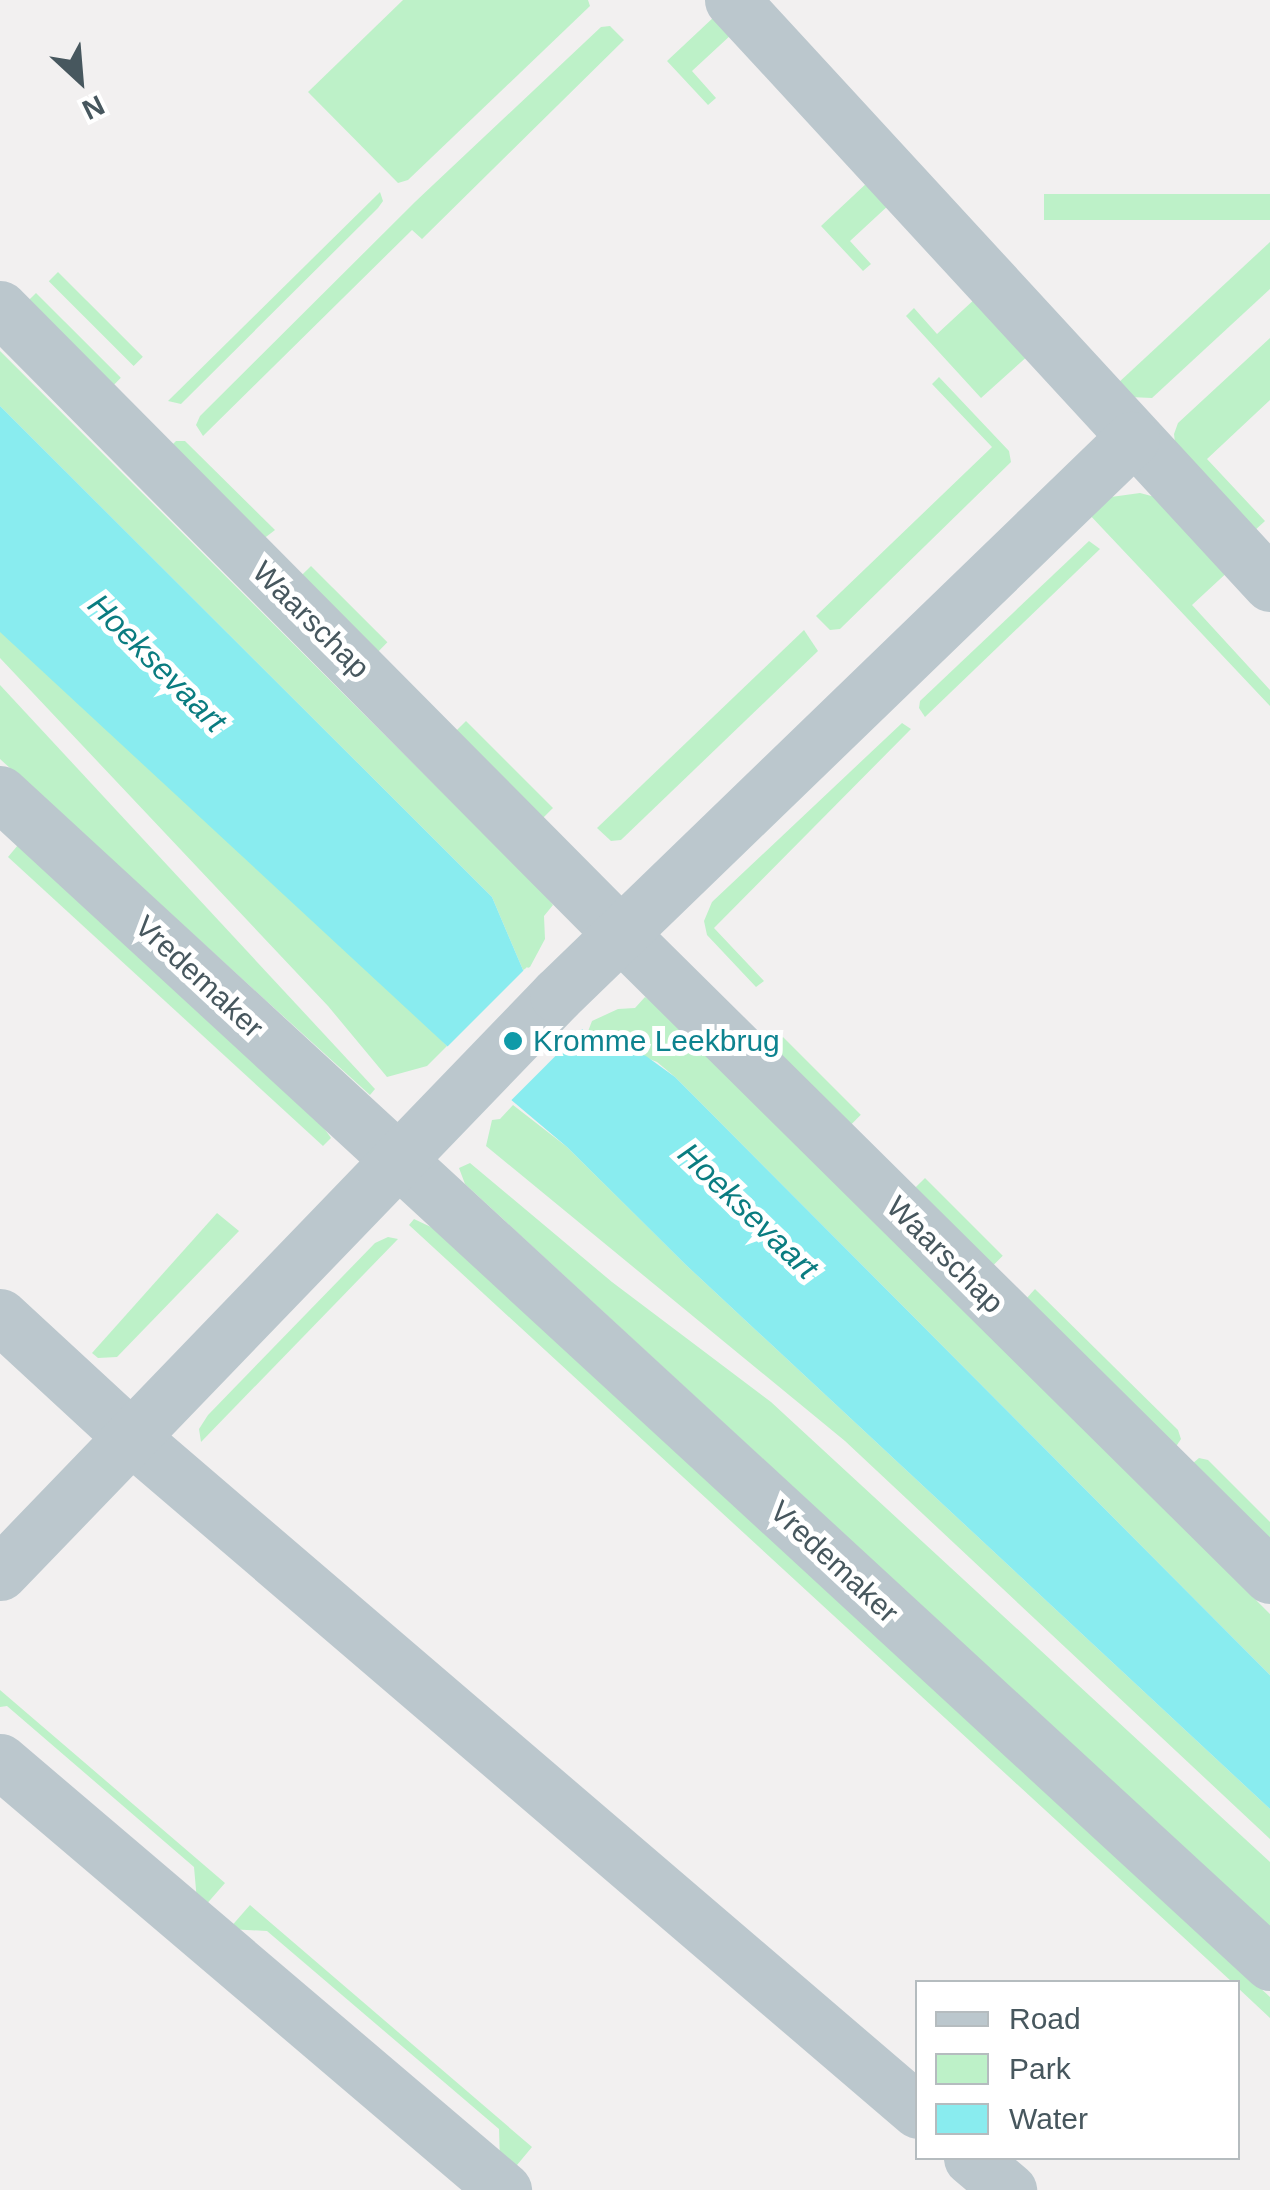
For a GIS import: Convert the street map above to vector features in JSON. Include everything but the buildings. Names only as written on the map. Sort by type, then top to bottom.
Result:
[{"type":"street","points":[[732,0],[1132,439],[1270,584]]},
{"type":"street","name":"Waarschap","points":[[0,308],[621,934],[1270,1576]]},
{"type":"street","points":[[0,1573],[557,995],[1132,439]]},
{"type":"street","name":"Vredemaker","points":[[0,793],[1270,1963]]},
{"type":"street","points":[[0,1316],[131,1437],[915,2109]]},
{"type":"street","points":[[0,1761],[504,2190]]},
{"type":"street","points":[[973,2160],[1009,2190]]},
{"type":"green space","points":[[403,0],[588,0],[590,6],[408,180],[398,183],[308,92]]},
{"type":"green space","points":[[715,16],[732,34],[692,71],[716,98],[708,105],[667,61]]},
{"type":"green space","points":[[610,26],[624,40],[422,239],[412,230],[203,436],[196,425],[200,416],[416,201],[601,27]]},
{"type":"green space","points":[[869,181],[890,204],[850,241],[871,264],[863,271],[821,226]]},
{"type":"green space","points":[[380,192],[383,201],[378,208],[181,404],[168,401]]},
{"type":"green space","points":[[1044,194],[1270,194],[1270,220],[1044,220]]},
{"type":"green space","points":[[1270,242],[1270,289],[1152,398],[1130,397],[1117,384]]},
{"type":"green space","points":[[58,272],[143,357],[134,366],[49,281]]},
{"type":"green space","points":[[36,293],[121,378],[110,389],[25,304]]},
{"type":"green space","points":[[977,297],[1030,354],[981,398],[906,316],[914,308],[937,334]]},
{"type":"green space","points":[[1270,338],[1270,400],[1207,459],[1265,521],[1253,532],[1175,443],[1174,434],[1178,423]]},
{"type":"green space","points":[[0,351],[545,895],[553,905],[544,916],[545,939],[530,967],[523,970],[492,897],[0,406]]},
{"type":"green space","points":[[939,377],[1009,451],[1011,462],[840,629],[830,630],[816,616],[992,447],[932,384]]},
{"type":"green space","points":[[176,441],[185,441],[275,530],[262,540],[169,448]]},
{"type":"green space","points":[[1140,493],[1159,498],[1232,568],[1192,605],[1270,690],[1270,706],[1087,512],[1111,497]]},
{"type":"green space","points":[[1089,541],[1100,549],[925,717],[919,708],[920,701]]},
{"type":"green space","points":[[311,566],[387,642],[376,654],[300,577]]},
{"type":"green space","points":[[0,577],[447,1046],[427,1066],[387,1077],[328,1006],[0,658]]},
{"type":"green space","points":[[804,630],[818,651],[621,840],[611,841],[597,828]]},
{"type":"green space","points":[[0,685],[375,1089],[370,1095],[0,759]]},
{"type":"green space","points":[[466,721],[553,808],[542,819],[455,732]]},
{"type":"green space","points":[[902,723],[911,729],[714,928],[764,981],[756,987],[707,935],[704,921],[712,902]]},
{"type":"green space","points":[[18,845],[331,1138],[323,1146],[8,857]]},
{"type":"green space","points":[[645,997],[663,1009],[1270,1614],[1270,1675],[675,1077],[657,1062],[587,1034],[592,1021],[618,1009],[635,1008]]},
{"type":"green space","points":[[783,1037],[861,1115],[850,1125],[772,1048]]},
{"type":"green space","points":[[513,1105],[567,1147],[686,1265],[1270,1809],[1270,1839],[845,1441],[486,1146],[492,1120],[500,1119]]},
{"type":"green space","points":[[470,1163],[612,1282],[771,1402],[1270,1862],[1270,1928],[465,1184],[459,1168]]},
{"type":"green space","points":[[925,1178],[1003,1256],[991,1267],[914,1189]]},
{"type":"green space","points":[[217,1213],[239,1231],[117,1357],[98,1358],[92,1353]]},
{"type":"green space","points":[[414,1219],[433,1228],[1270,1997],[1270,2018],[1240,1990],[1240,1980],[1230,1980],[409,1225]]},
{"type":"green space","points":[[388,1237],[398,1239],[201,1442],[199,1429],[208,1415],[375,1243]]},
{"type":"green space","points":[[1035,1289],[1178,1430],[1181,1439],[1175,1448],[1026,1299]]},
{"type":"green space","points":[[1199,1458],[1208,1460],[1270,1522],[1270,1542],[1192,1464]]},
{"type":"green space","points":[[0,1690],[225,1883],[204,1907],[197,1901],[194,1867],[7,1706],[0,1707]]},
{"type":"green space","points":[[250,1905],[532,2147],[512,2171],[500,2162],[499,2129],[267,1931],[229,1929]]},
{"type":"water","name":"Hoeksevaart","points":[[0,406],[492,897],[523,970],[587,1034],[646,1056],[675,1077],[1270,1675],[1270,1809],[686,1265],[567,1147],[447,1046],[0,632]]},
{"type":"pier","name":"Kromme Leekbrug","points":[[527,967],[586,1026],[503,1108],[444,1050]]},
{"type":"place","name":"Kromme Leekbrug","points":[[513,1041]]}]
